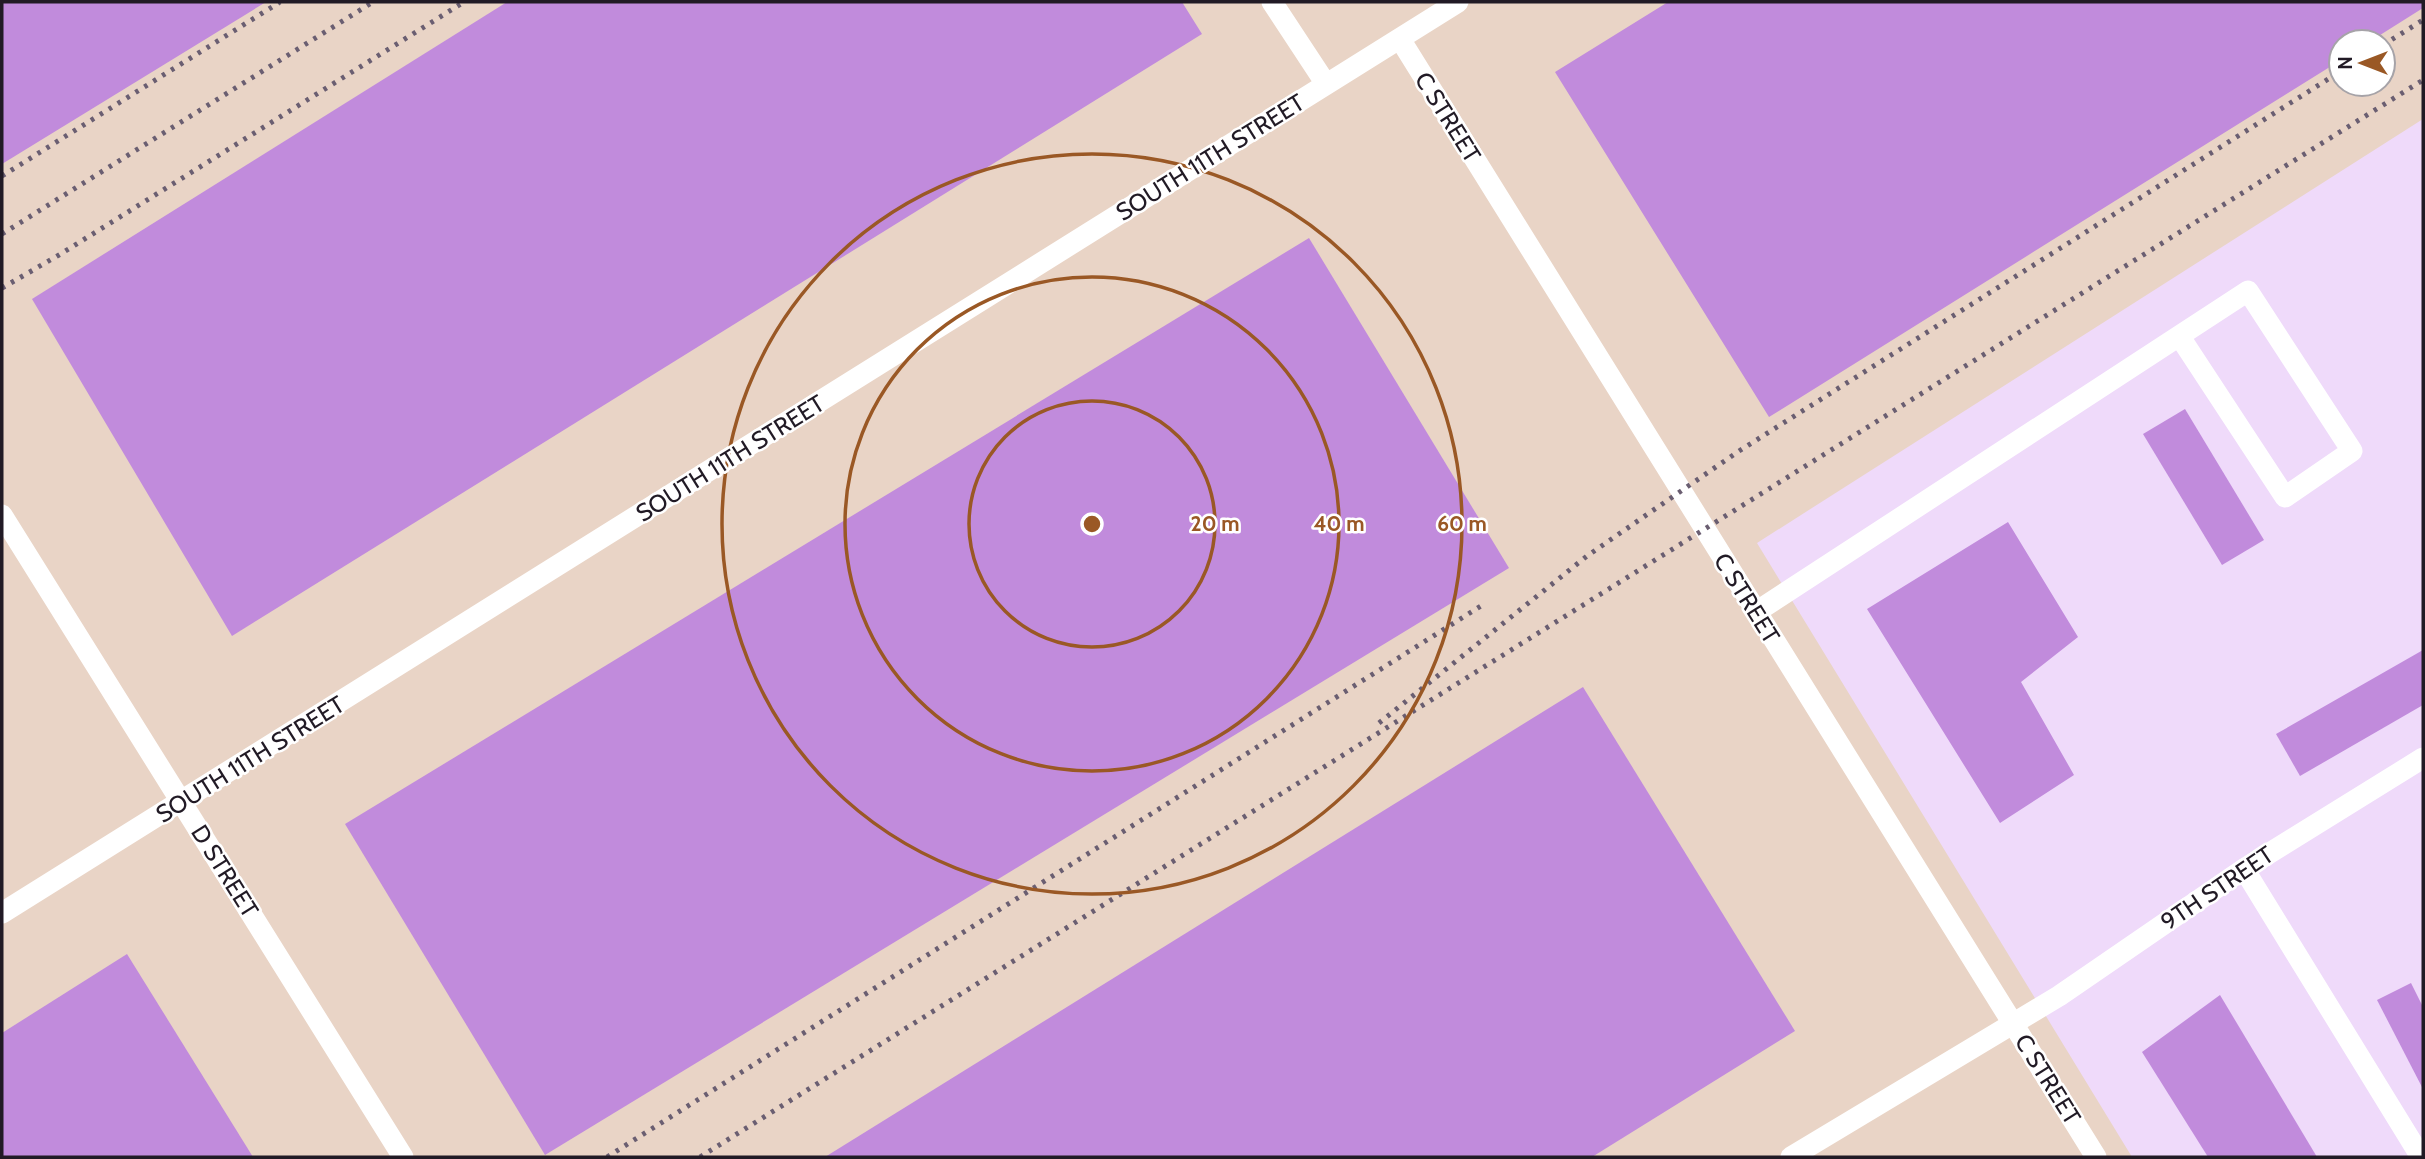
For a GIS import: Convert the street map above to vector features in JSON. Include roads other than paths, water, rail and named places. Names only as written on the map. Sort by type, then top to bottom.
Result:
[{"type":"lane","points":[[1272,2],[1326,84]]},
{"type":"lane","name":"SOUTH 11TH STREET","points":[[2,913],[1400,38],[1429,9],[1458,2]]},
{"type":"lane","name":"C STREET","points":[[1400,38],[2096,1157]]},
{"type":"lane","points":[[1756,612],[2248,291],[2352,451],[2285,497],[2180,337]]},
{"type":"lane","name":"D STREET","points":[[2,515],[403,1157]]},
{"type":"lane","name":"9TH STREET","points":[[1791,1157],[2059,996],[2244,869],[2423,758]]},
{"type":"lane","points":[[2244,869],[2421,1157]]},
{"type":"railway","points":[[2,176],[280,2]]},
{"type":"railway","points":[[2,234],[373,2]]},
{"type":"railway","points":[[2,288],[464,2]]},
{"type":"railway","points":[[2397,36],[2423,20]]},
{"type":"railway","points":[[1379,723],[1587,556],[1739,451],[2327,80]]},
{"type":"railway","points":[[700,1157],[2423,80]]},
{"type":"railway","points":[[607,1157],[1484,604]]}]
